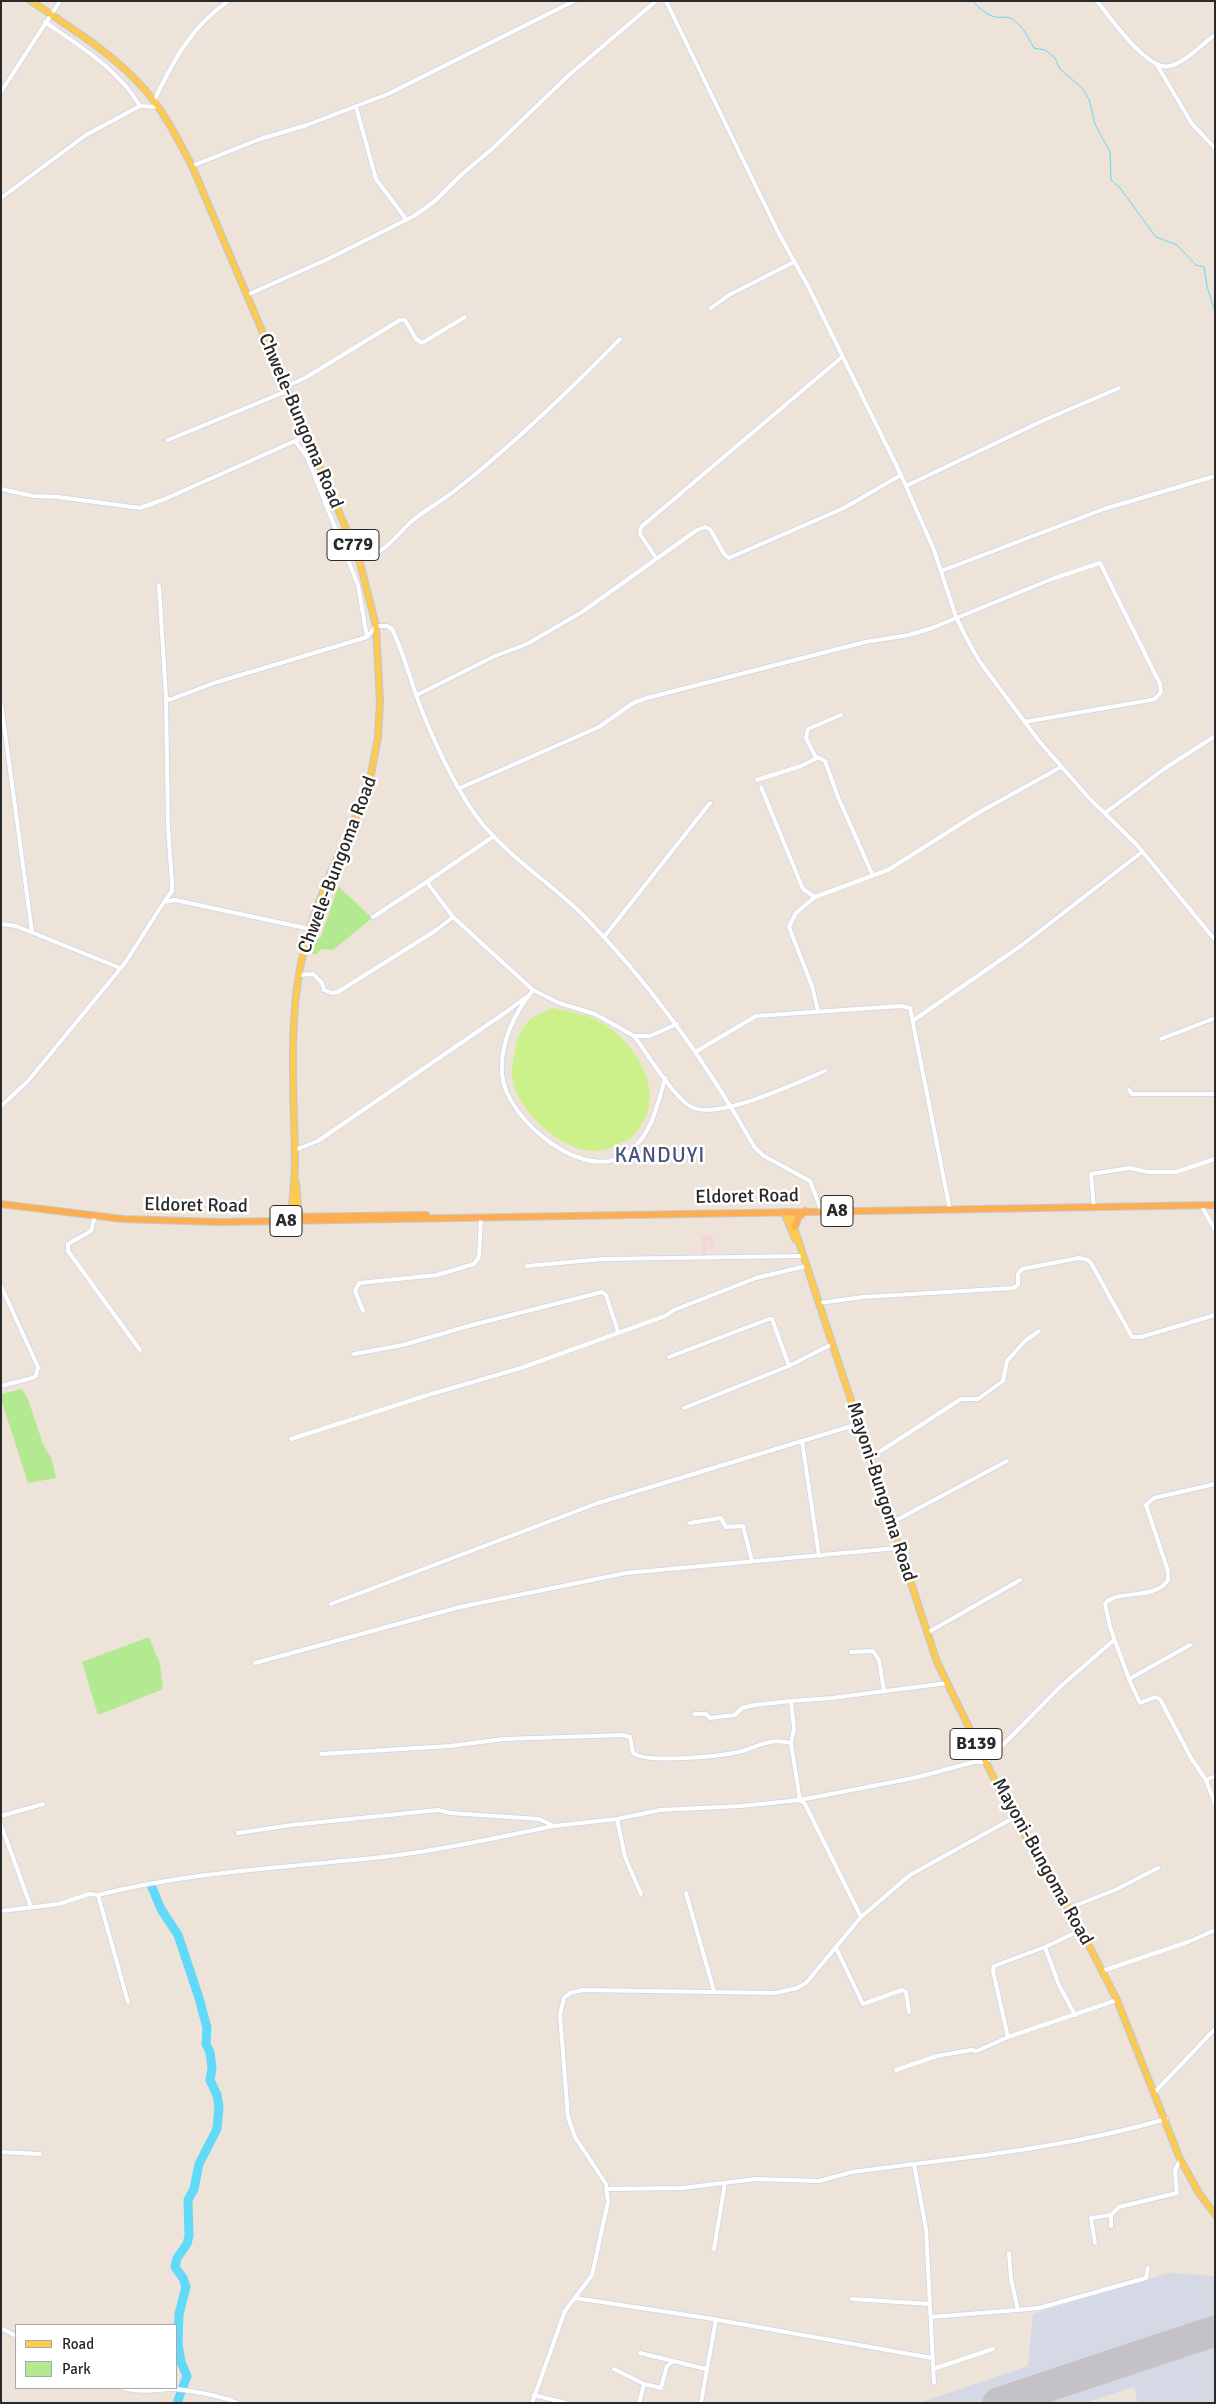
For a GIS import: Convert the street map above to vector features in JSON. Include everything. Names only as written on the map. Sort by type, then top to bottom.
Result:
[{"type":"highway","name":"Eldoret Road","points":[[1,1204],[95,1216],[177,1221],[1215,1205]]},
{"type":"highway","points":[[794,1227],[798,1218],[805,1211]]},
{"type":"main road","name":"Chwele-Bungoma Road","points":[[31,1],[99,48],[131,76],[154,101],[192,166],[359,559],[376,626],[380,702],[374,769],[310,929],[299,975],[294,1055],[295,1174],[291,1219]]},
{"type":"main road","name":"Chwele-Bungoma Road","points":[[295,1174],[299,1219]]},
{"type":"main road","points":[[786,1212],[794,1227],[799,1247]]},
{"type":"main road","points":[[786,1212],[799,1247]]},
{"type":"main road","name":"Mayoni-Bungoma Road","points":[[799,1247],[870,1458],[898,1548],[947,1683],[1015,1817],[1069,1908],[1117,2000],[1180,2158],[1199,2192],[1215,2214]]},
{"type":"street","points":[[1,92],[60,1]]},
{"type":"street","points":[[154,101],[181,48],[228,1]]},
{"type":"street","points":[[192,166],[260,139],[307,126],[356,107],[419,79],[574,1]]},
{"type":"street","points":[[247,295],[328,259],[414,216],[435,201],[461,174],[498,143],[570,75],[656,1]]},
{"type":"street","points":[[666,1],[901,475],[934,550],[956,618],[980,662],[1024,722],[1061,767],[1142,852],[1215,940]]},
{"type":"street","points":[[1097,1],[1141,53],[1157,65],[1192,124],[1215,148]]},
{"type":"street","points":[[45,22],[95,57],[122,80],[140,106]]},
{"type":"street","points":[[1157,65],[1170,66],[1178,62],[1215,35]]},
{"type":"street","points":[[1,198],[76,142],[140,106],[158,107]]},
{"type":"street","points":[[356,107],[376,179],[406,219]]},
{"type":"street","points":[[710,308],[729,295],[794,262]]},
{"type":"street","points":[[168,440],[286,389],[400,320],[405,320],[416,339],[422,343],[465,317]]},
{"type":"street","points":[[359,559],[373,556],[382,551],[414,520],[458,488],[558,401],[620,339]]},
{"type":"street","points":[[656,558],[640,534],[641,527],[842,357]]},
{"type":"street","points":[[906,486],[1042,421],[1119,388]]},
{"type":"street","points":[[1,489],[33,496],[58,497],[140,508],[165,499],[306,436]]},
{"type":"street","points":[[295,441],[307,457],[318,490],[358,585],[367,637]]},
{"type":"street","points":[[417,695],[495,656],[527,644],[556,628],[582,612],[697,530],[705,527],[710,528],[724,554],[729,558],[850,505],[901,475]]},
{"type":"street","points":[[941,571],[1097,512],[1212,477]]},
{"type":"street","points":[[318,490],[327,486]]},
{"type":"street","points":[[460,788],[599,727],[633,703],[647,698],[857,644],[909,635],[1096,563],[1101,564],[1161,686],[1160,695],[1145,702],[1024,722]]},
{"type":"street","points":[[1,1106],[28,1081],[120,968],[172,891],[168,822],[166,697],[159,586]]},
{"type":"street","points":[[166,697],[172,699],[214,683],[367,637],[376,626],[387,626],[392,629],[444,758],[479,820],[494,836],[571,904],[625,958],[696,1051],[732,1106],[755,1148],[764,1156],[810,1181],[821,1210]]},
{"type":"street","points":[[1,703],[32,932]]},
{"type":"street","points":[[841,715],[806,732],[806,738],[817,758],[825,761],[838,797],[873,876]]},
{"type":"street","points":[[1104,813],[1164,769],[1215,736]]},
{"type":"street","points":[[757,780],[802,766],[817,758]]},
{"type":"street","points":[[818,1011],[812,986],[789,927],[796,913],[815,897],[888,870],[978,813],[1061,767]]},
{"type":"street","points":[[761,787],[803,889],[815,897]]},
{"type":"street","points":[[604,937],[710,803]]},
{"type":"street","points":[[373,917],[494,836]]},
{"type":"street","points":[[914,1020],[1022,945],[1142,852]]},
{"type":"street","points":[[428,881],[453,917],[533,990],[559,1003],[595,1014],[634,1036],[677,1095],[697,1110],[704,1111],[732,1106],[825,1071]]},
{"type":"street","points":[[164,902],[174,900],[310,929]]},
{"type":"street","points":[[299,975],[313,974],[322,983],[324,990],[332,994],[338,992],[435,931],[453,917]]},
{"type":"street","points":[[1,924],[10,924],[32,932],[120,968]]},
{"type":"street","points":[[533,990],[513,1020],[503,1054],[502,1075],[506,1090],[516,1108],[556,1148],[595,1162],[607,1162],[622,1157],[643,1137],[652,1121],[665,1078]]},
{"type":"street","points":[[295,1150],[318,1141],[371,1107],[509,1010],[533,990]]},
{"type":"street","points":[[696,1051],[756,1016],[818,1011],[910,1008],[914,1020],[950,1210]]},
{"type":"street","points":[[1161,1038],[1215,1018]]},
{"type":"street","points":[[634,1036],[650,1036],[677,1024]]},
{"type":"street","points":[[1129,1090],[1132,1094],[1155,1096],[1215,1094]]},
{"type":"street","points":[[1094,1208],[1091,1174],[1130,1168],[1148,1172],[1176,1172],[1215,1159]]},
{"type":"street","points":[[1201,1205],[1215,1230]]},
{"type":"street","points":[[95,1216],[91,1231],[68,1244],[68,1251],[140,1350]]},
{"type":"street","points":[[363,1311],[356,1291],[359,1283],[437,1275],[474,1264],[479,1257],[481,1217]]},
{"type":"street","points":[[527,1266],[603,1260],[802,1256]]},
{"type":"street","points":[[819,1303],[863,1297],[1013,1288],[1018,1285],[1018,1274],[1022,1269],[1079,1258],[1088,1260],[1091,1263],[1132,1337],[1141,1337],[1215,1315]]},
{"type":"street","points":[[290,1439],[428,1394],[521,1368],[665,1316],[674,1310],[743,1282],[806,1266]]},
{"type":"street","points":[[1,1286],[38,1368],[36,1376],[32,1378],[1,1386]]},
{"type":"street","points":[[354,1354],[403,1345],[472,1325],[602,1292],[606,1295],[618,1332]]},
{"type":"street","points":[[669,1358],[772,1319],[790,1366]]},
{"type":"street","points":[[870,1458],[961,1400],[978,1399],[996,1387],[1004,1379],[1007,1361],[1025,1341],[1039,1331]]},
{"type":"street","points":[[684,1408],[790,1366],[832,1344]]},
{"type":"street","points":[[331,1604],[598,1503],[858,1424]]},
{"type":"street","points":[[802,1441],[819,1556]]},
{"type":"street","points":[[891,1523],[1007,1461]]},
{"type":"street","points":[[1215,1484],[1149,1501],[1146,1505],[1147,1511],[1169,1576],[1166,1583],[1154,1592],[1108,1600],[1105,1608],[1114,1640],[1140,1703],[1155,1697],[1160,1699],[1191,1758],[1206,1780],[1215,1804]]},
{"type":"street","points":[[690,1523],[721,1518],[726,1527],[743,1526],[752,1561]]},
{"type":"street","points":[[255,1664],[469,1605],[633,1572],[898,1548]]},
{"type":"street","points":[[928,1634],[1020,1580]]},
{"type":"street","points":[[1,1911],[59,1904],[89,1894],[98,1895],[156,1882],[237,1870],[280,1868],[439,1849],[554,1826],[617,1820],[660,1810],[741,1806],[800,1800],[914,1778],[974,1762],[986,1762],[1061,1686],[1114,1640]]},
{"type":"street","points":[[1129,1679],[1190,1645]]},
{"type":"street","points":[[851,1652],[873,1651],[878,1660],[884,1692]]},
{"type":"street","points":[[694,1714],[706,1714],[710,1718],[735,1715],[747,1706],[791,1700],[832,1698],[947,1683]]},
{"type":"street","points":[[791,1700],[794,1729],[791,1743],[800,1800],[805,1804],[862,1917]]},
{"type":"street","points":[[320,1754],[450,1746],[504,1739],[623,1735],[632,1741],[633,1753],[648,1758],[728,1754],[765,1742],[791,1743]]},
{"type":"street","points":[[1206,1780],[1215,1776]]},
{"type":"street","points":[[1,1816],[43,1804]]},
{"type":"street","points":[[238,1833],[292,1825],[438,1810],[450,1813],[539,1819],[554,1826]]},
{"type":"street","points":[[532,2403],[566,2311],[587,2284],[596,2264],[608,2202],[602,2176],[575,2137],[568,2117],[560,2015],[564,1998],[570,1993],[583,1990],[775,1993],[798,1988],[813,1976],[862,1917],[910,1875],[1015,1817]]},
{"type":"street","points":[[617,1820],[625,1857],[641,1894]]},
{"type":"street","points":[[2,1827],[31,1907]]},
{"type":"street","points":[[1069,1908],[1115,1890],[1158,1868]]},
{"type":"street","points":[[686,1892],[714,1991]]},
{"type":"street","points":[[98,1895],[128,2002]]},
{"type":"street","points":[[1008,2037],[993,1968],[996,1965],[1044,1947],[1081,1930]]},
{"type":"street","points":[[1102,1971],[1188,1942],[1215,1930]]},
{"type":"street","points":[[1044,1947],[1075,2015]]},
{"type":"street","points":[[836,1948],[863,2004],[902,1990],[906,1992],[909,2012]]},
{"type":"street","points":[[896,2070],[937,2056],[971,2050],[977,2051],[1008,2037],[1117,2000]]},
{"type":"street","points":[[1154,2092],[1215,2029]]},
{"type":"street","points":[[606,2189],[682,2188],[756,2179],[820,2181],[852,2172],[1000,2154],[1095,2138],[1166,2119]]},
{"type":"street","points":[[1,2152],[40,2154]]},
{"type":"street","points":[[1095,2243],[1091,2218],[1111,2215],[1119,2207],[1177,2193],[1174,2171],[1180,2158]]},
{"type":"street","points":[[914,2164],[926,2229],[934,2383]]},
{"type":"street","points":[[714,2249],[725,2183]]},
{"type":"street","points":[[1111,2215],[1111,2226]]},
{"type":"street","points":[[1009,2253],[1011,2279],[1018,2310]]},
{"type":"street","points":[[932,2317],[1039,2308],[1146,2278],[1148,2268]]},
{"type":"street","points":[[575,2298],[716,2319],[932,2358]]},
{"type":"street","points":[[852,2300],[930,2304]]},
{"type":"street","points":[[701,2403],[716,2319]]},
{"type":"street","points":[[1,2328],[15,2335]]},
{"type":"street","points":[[933,2369],[993,2349]]},
{"type":"street","points":[[640,2353],[706,2369]]},
{"type":"street","points":[[614,2368],[644,2384],[663,2387],[667,2366],[672,2362]]},
{"type":"street","points":[[638,2403],[644,2384]]},
{"type":"street","points":[[127,2389],[134,2391],[184,2390],[228,2399],[237,2403]]},
{"type":"street","points":[[534,2395],[566,2403]]},
{"type":"shaded area","points":[[702,1236],[713,1236],[713,1249],[709,1249],[709,1241],[706,1241],[706,1255],[702,1255]]},
{"type":"shaded area","points":[[1169,2273],[1215,2276],[1215,2403],[1138,2403],[1134,2387],[1084,2403],[919,2403],[1028,2366],[1033,2314]]},
{"type":"green space","points":[[338,886],[372,918],[333,950],[322,949],[315,955],[311,952],[316,940],[321,937]]},
{"type":"green space","points":[[553,1008],[585,1016],[604,1024],[625,1042],[642,1066],[650,1093],[649,1107],[644,1120],[636,1132],[630,1138],[613,1147],[595,1151],[569,1145],[544,1128],[533,1117],[517,1093],[512,1070],[518,1037],[532,1018]]},
{"type":"green space","points":[[22,1389],[28,1399],[43,1444],[52,1460],[56,1478],[28,1483],[1,1399],[1,1394]]},
{"type":"green space","points":[[149,1637],[160,1664],[163,1689],[98,1715],[82,1662]]},
{"type":"waterway","points":[[972,1],[989,15],[1009,18],[1016,22],[1025,32],[1034,48],[1045,50],[1055,58],[1060,69],[1082,88],[1089,99],[1095,124],[1110,152],[1111,180],[1120,188],[1156,237],[1177,245],[1196,265],[1204,267],[1207,286],[1215,312]]},
{"type":"waterway","points":[[151,1885],[161,1909],[178,1935],[199,1998],[207,2028],[206,2044],[210,2052],[212,2069],[210,2080],[217,2095],[219,2106],[217,2129],[199,2164],[194,2189],[188,2200],[189,2236],[187,2244],[177,2258],[175,2267],[183,2278],[186,2287],[179,2314],[178,2344],[181,2362],[187,2376],[177,2403]]},
{"type":"runway","points":[[998,2403],[1215,2331]]},
{"type":"district","name":"KANDUYI","points":[[660,1156]]}]
